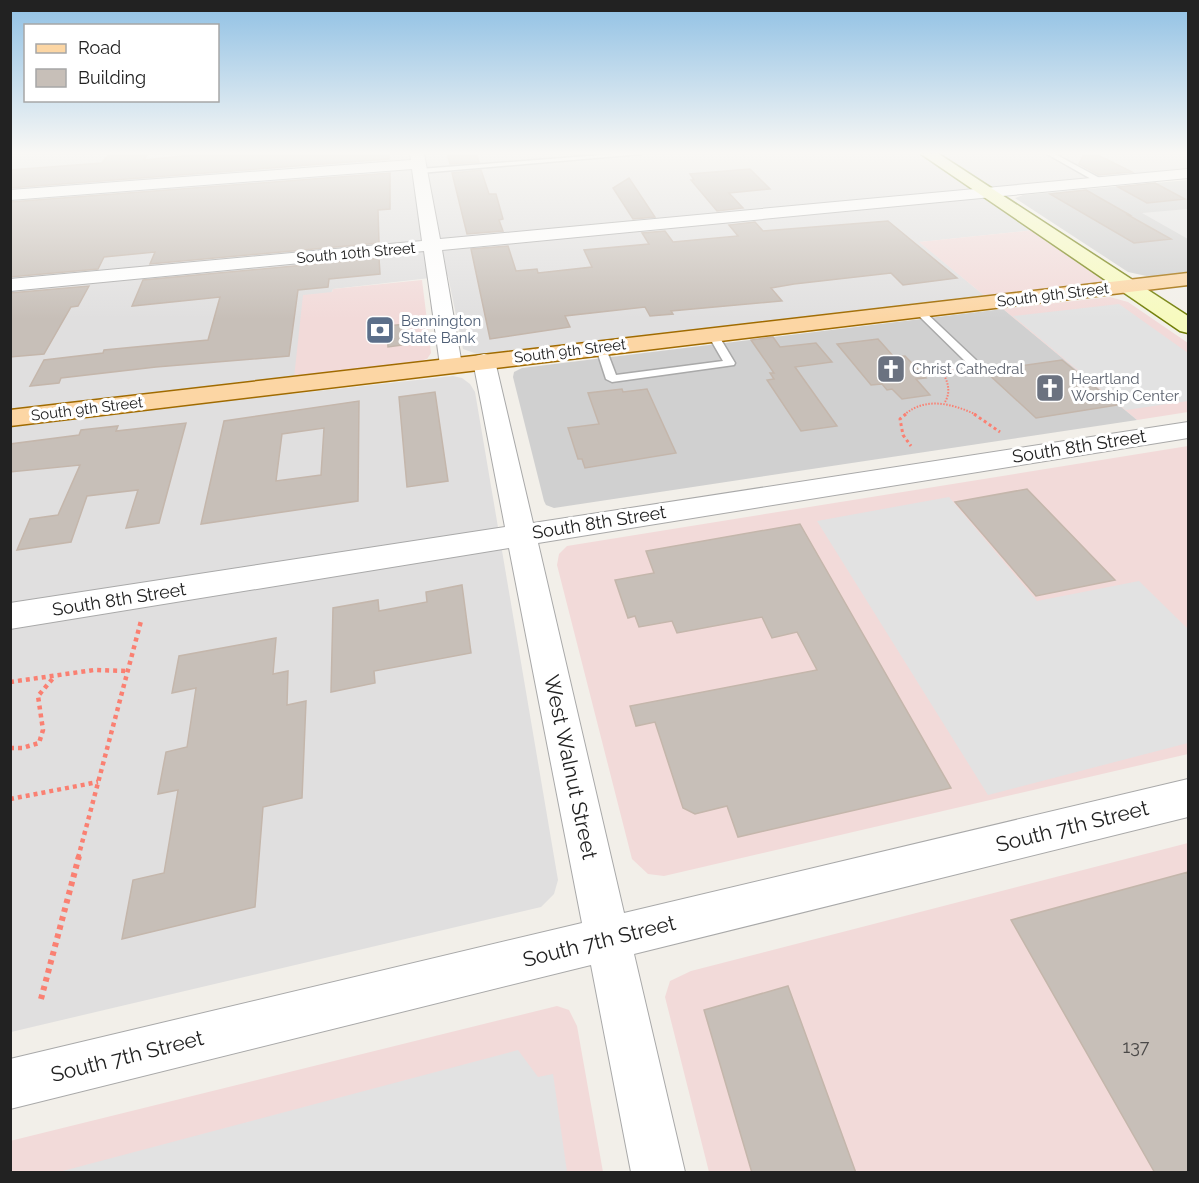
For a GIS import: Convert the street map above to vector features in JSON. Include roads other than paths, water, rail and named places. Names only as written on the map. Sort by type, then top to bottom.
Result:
[{"type":"main road","name":"South 9th Street","points":[[10,418],[1188,279]]},
{"type":"street","name":"West Walnut Street","points":[[426,209],[431,246],[522,535],[658,1173]]},
{"type":"street","name":"South 10th Street","points":[[10,285],[826,209]]},
{"type":"street","points":[[1012,209],[1188,326]]},
{"type":"street","name":"South 8th Street","points":[[10,616],[1188,430]]},
{"type":"street","name":"South 7th Street","points":[[10,1084],[1188,798]]},
{"type":"lane","points":[[919,310],[972,362]]},
{"type":"lane","points":[[601,348],[612,380],[729,363],[713,335]]},
{"type":"place","name":"Bennington State Bank","points":[[380,330]]},
{"type":"place","name":"Christ Cathedral","points":[[891,369]]},
{"type":"place","name":"Heartland Worship Center","points":[[1050,388]]}]
